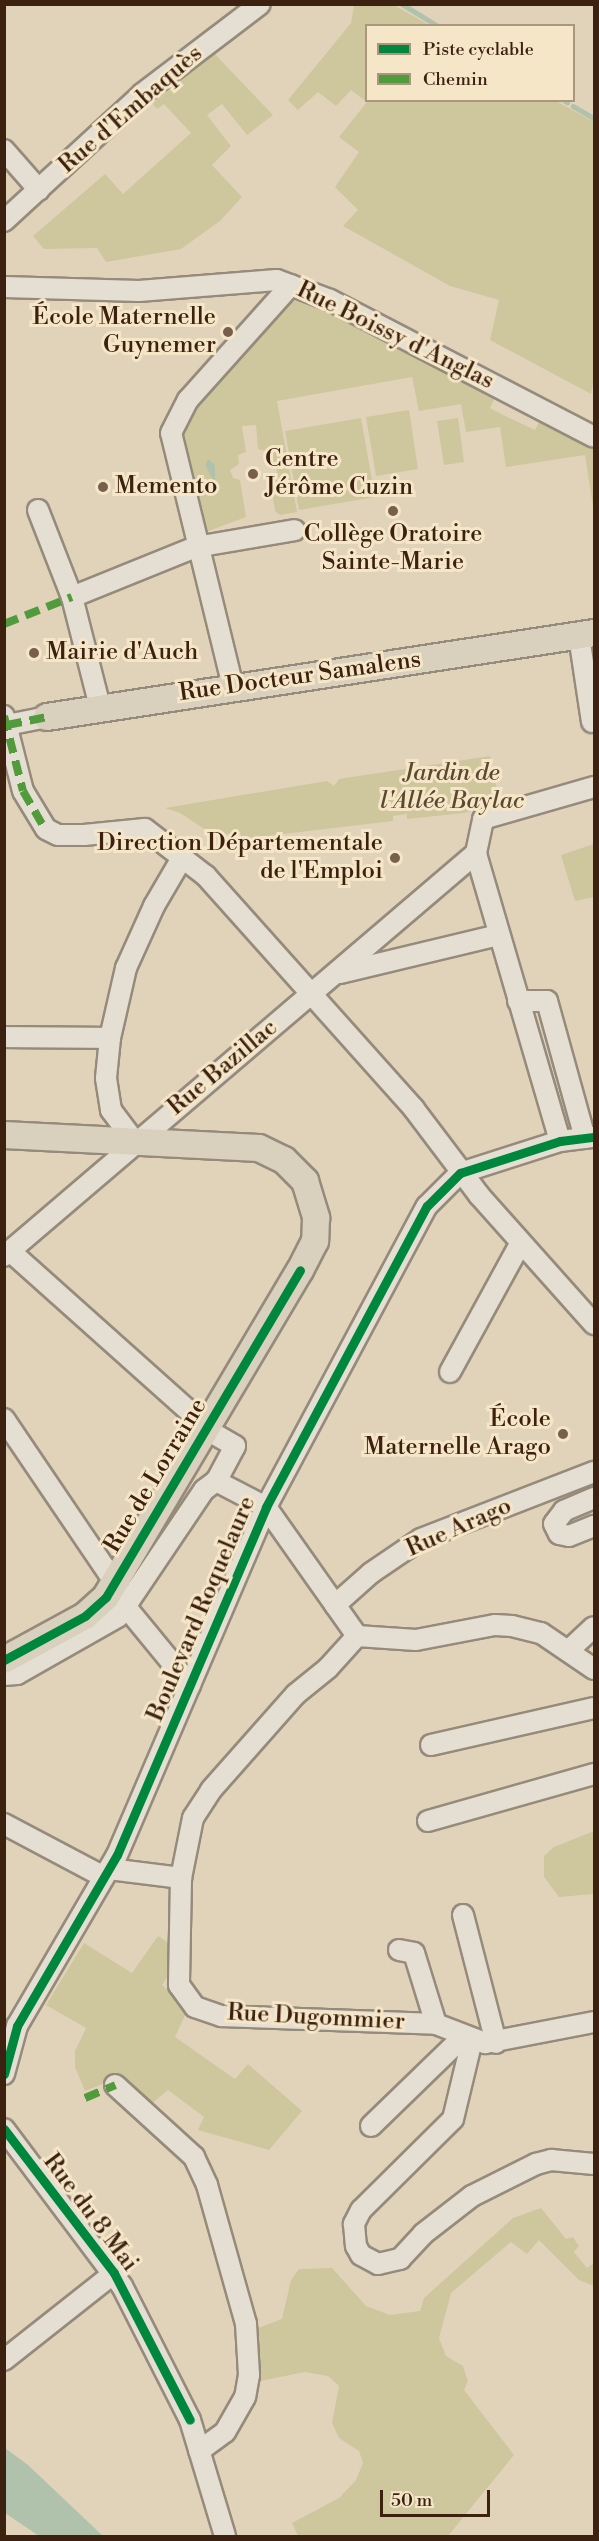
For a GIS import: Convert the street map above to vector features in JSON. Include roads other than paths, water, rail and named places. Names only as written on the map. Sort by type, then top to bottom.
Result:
[{"type":"main road","name":"Rue Docteur Samalens","points":[[46,717],[587,634]]},
{"type":"main road","name":"Rue de Lorraine","points":[[4,1135],[259,1148],[271,1153],[305,1181],[315,1206],[316,1228],[315,1241],[300,1270],[115,1583],[85,1616],[4,1660]]},
{"type":"street","name":"Rue d'Embaquès","points":[[4,221],[142,94],[260,4]]},
{"type":"street","points":[[4,150],[39,190]]},
{"type":"street","name":"Rue Boissy d'Anglas","points":[[4,287],[139,291],[207,287],[249,279],[277,280],[330,300],[594,437]]},
{"type":"street","points":[[233,687],[170,441],[172,424],[188,400],[291,285]]},
{"type":"street","points":[[38,510],[72,597],[100,707]]},
{"type":"street","points":[[72,597],[196,547],[295,530]]},
{"type":"street","points":[[587,634],[584,665],[592,722]]},
{"type":"street","name":"Rue Docteur Samalens","points":[[6,721],[46,717]]},
{"type":"street","points":[[6,721],[8,749],[22,791],[43,825],[58,835],[145,829],[206,876],[414,1108],[460,1173],[520,1244],[594,1324]]},
{"type":"street","points":[[560,1141],[476,854],[490,816],[594,787]]},
{"type":"street","name":"Rue Bazillac","points":[[7,1254],[135,1142],[476,854]]},
{"type":"street","points":[[182,858],[204,855]]},
{"type":"street","points":[[135,1142],[111,1110],[106,1078],[110,1038],[126,968],[154,906],[182,858]]},
{"type":"street","points":[[334,975],[498,935]]},
{"type":"street","points":[[460,1173],[560,1141],[590,1138],[547,1001],[518,1001]]},
{"type":"street","points":[[4,1037],[110,1038]]},
{"type":"street","name":"Boulevard Roquelaure","points":[[4,2074],[17,2026],[107,1873],[266,1507],[427,1206],[460,1173]]},
{"type":"street","points":[[450,1372],[520,1244]]},
{"type":"street","points":[[7,1254],[198,1419]]},
{"type":"street","points":[[4,1419],[115,1583]]},
{"type":"street","points":[[4,1676],[17,1674],[111,1622],[126,1607],[204,1490],[216,1480],[235,1446],[216,1435]]},
{"type":"street","name":"Rue Arago","points":[[335,1605],[371,1573],[421,1539],[594,1472]]},
{"type":"street","points":[[216,1480],[266,1507],[357,1636],[403,1640]]},
{"type":"street","points":[[594,1498],[564,1511],[554,1524],[559,1534],[569,1536],[594,1526]]},
{"type":"street","points":[[126,1607],[190,1684]]},
{"type":"street","points":[[328,1668],[363,1652],[403,1640],[504,1626],[541,1633],[594,1669]]},
{"type":"street","points":[[568,1651],[594,1627]]},
{"type":"street","points":[[328,1668],[357,1636]]},
{"type":"street","name":"Rue Dugommier","points":[[328,1668],[296,1694],[211,1790],[193,1818],[181,1878],[178,1978],[183,1994],[195,2007],[242,2018],[436,2024],[468,2039],[496,2043],[594,2022]]},
{"type":"street","points":[[431,1744],[594,1708]]},
{"type":"street","points":[[428,1821],[594,1774]]},
{"type":"street","points":[[4,1824],[107,1873],[181,1878]]},
{"type":"street","points":[[462,1915],[496,2043]]},
{"type":"street","points":[[399,1950],[414,1953],[436,2024]]},
{"type":"street","points":[[371,2126],[468,2039]]},
{"type":"street","points":[[468,2039],[453,2119],[361,2210],[354,2224],[356,2246],[362,2254],[378,2264],[400,2259],[423,2234],[472,2196],[536,2164],[551,2160],[594,2164]]},
{"type":"street","points":[[115,2085],[194,2157],[207,2185],[246,2324],[249,2375],[244,2397],[225,2432],[199,2451]]},
{"type":"street","name":"Rue du 8 Mai","points":[[4,2129],[114,2273],[190,2420],[225,2536]]},
{"type":"street","points":[[4,2360],[114,2273]]},
{"type":"waterway","points":[[402,4],[435,24]]},
{"type":"waterway","points":[[573,106],[594,118]]},
{"type":"place","name":"École Maternelle Guynemer","points":[[228,332]]},
{"type":"place","name":"Centre Jérôme Cuzin","points":[[253,474]]},
{"type":"place","name":"Memento","points":[[103,487]]},
{"type":"place","name":"Collège Oratoire Sainte-Marie","points":[[393,511]]},
{"type":"place","name":"Mairie d'Auch","points":[[34,653]]},
{"type":"place","name":"Direction Départementale de l'Emploi","points":[[395,858]]},
{"type":"place","name":"École Maternelle Arago","points":[[563,1434]]},
{"type":"park label","name":"Jardin de l'Allée Baylac","points":[[452,788]]}]
